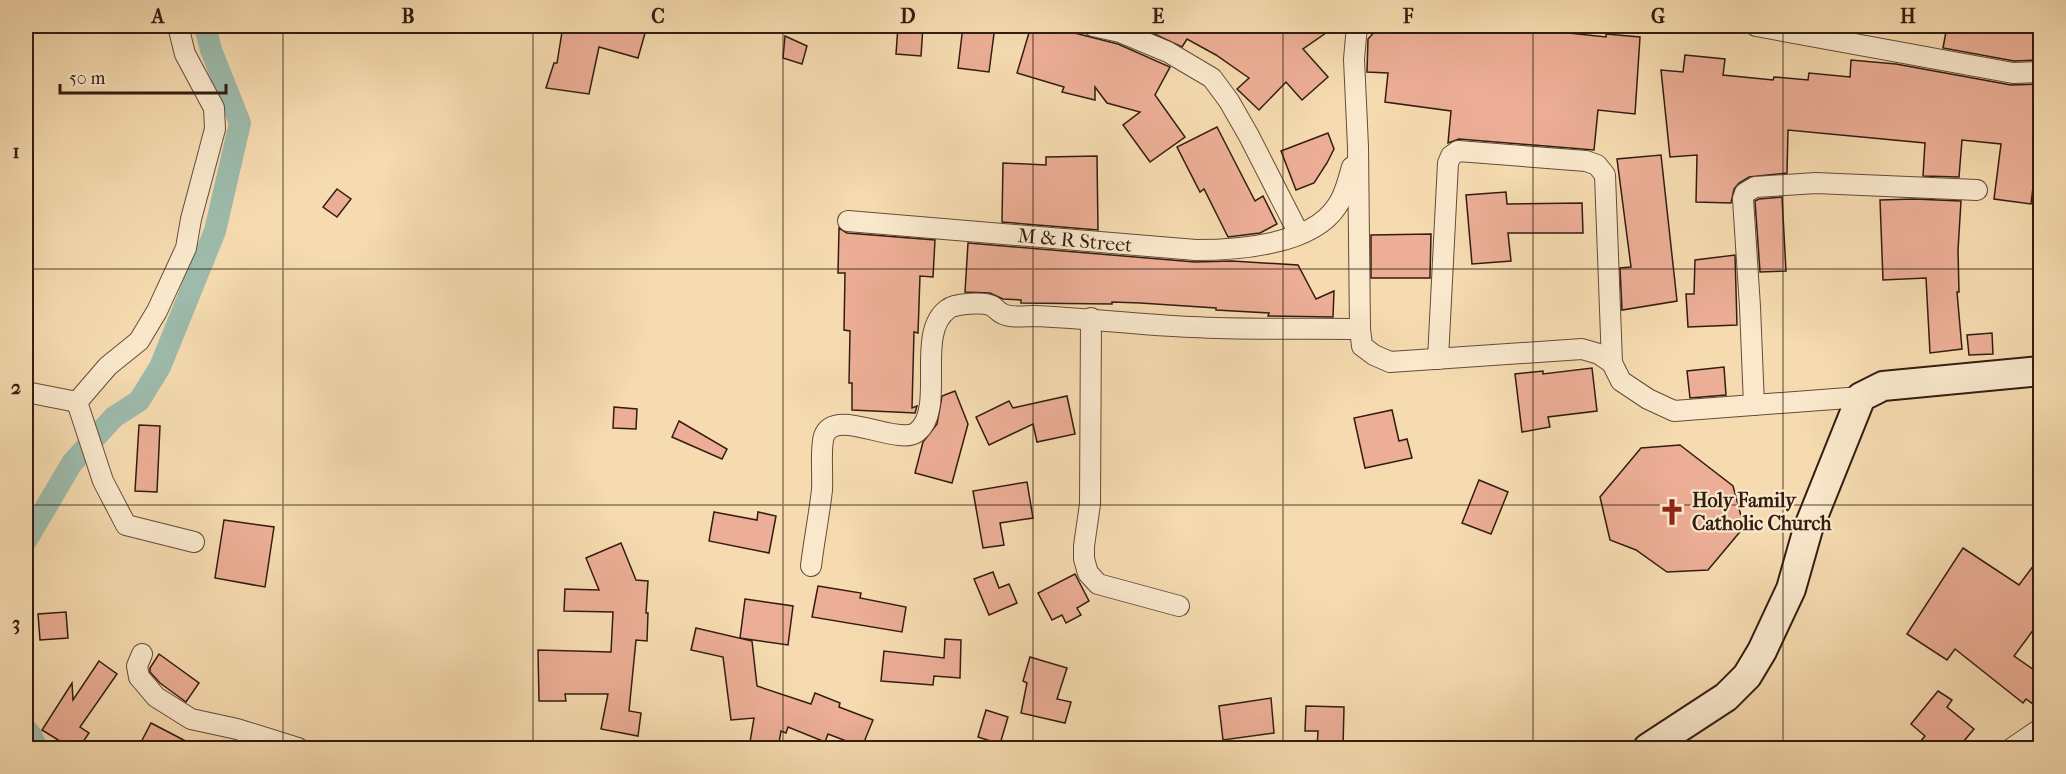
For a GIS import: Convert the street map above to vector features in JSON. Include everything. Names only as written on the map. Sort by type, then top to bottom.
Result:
[{"type":"main road","points":[[1651,748],[1726,697],[1748,676],[1791,589],[1809,529],[1861,397],[1883,386],[2040,371]]},
{"type":"street","points":[[80,410],[108,366],[139,341],[157,311],[186,248],[191,219],[215,129],[214,108],[185,54],[178,26]]},
{"type":"street","points":[[1093,26],[1120,32],[1168,52],[1212,78],[1229,100],[1250,136],[1299,234]]},
{"type":"street","points":[[1357,26],[1354,59],[1362,346],[1374,355],[1390,362],[1582,349],[1599,354],[1612,363]]},
{"type":"street","points":[[1756,26],[2013,73],[2040,72]]},
{"type":"street","name":"M & R Street","points":[[848,221],[1196,250],[1222,250],[1268,245],[1318,227],[1337,206],[1358,147]]},
{"type":"street","points":[[1438,358],[1448,163],[1451,156],[1458,151],[1586,161],[1598,165],[1605,175],[1612,363],[1621,381],[1648,399],[1674,411],[1861,397]]},
{"type":"street","points":[[1754,405],[1743,199],[1745,193],[1755,187],[1816,183],[1977,190]]},
{"type":"street","points":[[810,566],[822,490],[824,436],[830,428],[840,426],[868,427],[909,436],[917,432],[931,408],[930,369],[935,329],[940,317],[956,305],[990,305],[1003,315],[1091,318],[1192,327],[1360,329]]},
{"type":"street","points":[[1091,318],[1090,504],[1083,546],[1088,573],[1098,584],[1179,606]]},
{"type":"street","points":[[26,392],[80,410]]},
{"type":"street","points":[[80,410],[103,482],[126,525],[194,542]]},
{"type":"street","points":[[142,654],[137,666],[139,677],[156,697],[191,719],[237,729],[298,748]]},
{"type":"street","points":[[2012,748],[2040,729]]},
{"type":"building","points":[[563,26],[647,26],[638,58],[599,47],[589,94],[546,88],[554,63],[557,63]]},
{"type":"building","points":[[898,26],[923,26],[921,56],[896,54]]},
{"type":"building","points":[[963,26],[995,26],[989,72],[958,68]]},
{"type":"building","points":[[1031,26],[1047,26],[1118,44],[1170,67],[1155,95],[1185,137],[1150,162],[1123,125],[1140,112],[1107,103],[1095,87],[1095,100],[1062,92],[1064,87],[1017,73]]},
{"type":"building","points":[[1151,26],[1336,26],[1303,49],[1328,77],[1302,100],[1286,82],[1259,110],[1237,89],[1249,78],[1216,55],[1187,39],[1182,47],[1148,31]]},
{"type":"building","points":[[1380,26],[1569,26],[1569,33],[1606,37],[1606,34],[1640,37],[1635,114],[1598,110],[1594,150],[1459,139],[1448,143],[1451,111],[1385,102],[1388,73],[1367,72],[1368,39]]},
{"type":"building","points":[[1947,26],[2040,26],[2040,60],[2014,61],[1943,48]]},
{"type":"building","points":[[785,36],[807,46],[802,64],[783,58]]},
{"type":"building","points":[[1685,55],[1725,59],[1723,75],[1773,80],[1774,77],[1808,80],[1809,73],[1850,77],[1851,60],[1896,64],[2011,85],[2039,84],[2040,137],[2031,204],[1994,199],[2001,144],[1962,140],[1959,177],[1923,176],[1925,143],[1788,130],[1787,173],[1749,177],[1734,189],[1731,203],[1696,202],[1697,155],[1670,157],[1661,70],[1683,72]]},
{"type":"building","points":[[1217,127],[1255,201],[1263,196],[1277,224],[1260,233],[1228,237],[1204,189],[1200,192],[1177,147]]},
{"type":"building","points":[[1328,133],[1334,149],[1327,163],[1314,183],[1296,190],[1281,151]]},
{"type":"building","points":[[1661,155],[1677,301],[1622,310],[1620,268],[1631,267],[1617,159]]},
{"type":"building","points":[[1097,156],[1098,230],[1002,222],[1003,163],[1046,165],[1046,157]]},
{"type":"building","points":[[337,189],[351,199],[337,217],[323,207]]},
{"type":"building","points":[[1506,192],[1507,204],[1582,203],[1583,233],[1508,233],[1511,261],[1472,264],[1466,195]]},
{"type":"building","points":[[1782,197],[1786,271],[1760,272],[1755,201]]},
{"type":"building","points":[[1880,200],[1961,201],[1958,250],[1959,292],[1957,292],[1962,349],[1930,353],[1926,278],[1883,280]]},
{"type":"building","points":[[839,228],[847,233],[935,240],[933,277],[920,276],[918,333],[914,332],[912,408],[917,406],[915,413],[852,410],[852,383],[849,383],[850,331],[844,330],[845,273],[838,273]]},
{"type":"building","points":[[1431,234],[1430,278],[1371,278],[1371,235]]},
{"type":"building","points":[[968,243],[1195,262],[1232,261],[1298,265],[1316,299],[1334,291],[1333,317],[1268,316],[1269,313],[1140,303],[1021,303],[1021,300],[1003,299],[990,293],[965,292]]},
{"type":"building","points":[[1735,255],[1737,325],[1688,327],[1686,294],[1694,294],[1695,260]]},
{"type":"building","points":[[1992,333],[1993,354],[1969,355],[1967,335]]},
{"type":"building","points":[[1724,367],[1726,395],[1690,398],[1687,371]]},
{"type":"building","points":[[1592,368],[1597,411],[1548,417],[1550,427],[1522,432],[1515,374],[1543,371],[1543,374]]},
{"type":"building","points":[[955,391],[968,424],[952,483],[915,473],[923,442],[937,424],[942,396]]},
{"type":"building","points":[[1067,396],[1075,434],[1037,442],[1033,424],[989,445],[976,417],[1009,401],[1013,408]]},
{"type":"building","points":[[614,407],[637,409],[636,429],[613,428]]},
{"type":"building","points":[[1392,410],[1399,441],[1407,439],[1412,458],[1365,468],[1354,418]]},
{"type":"building","points":[[679,421],[727,449],[722,459],[672,437]]},
{"type":"building","points":[[139,425],[160,426],[157,492],[135,491]]},
{"type":"building","name":"Holy Family Catholic Church","points":[[1680,445],[1733,486],[1744,527],[1708,570],[1667,572],[1636,550],[1610,540],[1600,497],[1641,448]]},
{"type":"building","points":[[1479,480],[1508,492],[1491,534],[1462,523]]},
{"type":"building","points":[[1027,482],[1033,518],[1000,523],[1004,545],[983,548],[973,491]]},
{"type":"building","points":[[714,512],[757,520],[758,512],[776,516],[769,553],[709,541]]},
{"type":"building","points":[[224,520],[274,527],[265,587],[215,578]]},
{"type":"building","points":[[621,543],[636,580],[648,581],[647,641],[636,640],[629,711],[641,713],[638,736],[601,729],[608,694],[565,694],[566,701],[539,701],[538,650],[611,652],[613,612],[564,611],[565,589],[599,590],[586,558]]},
{"type":"building","points":[[1963,548],[2019,585],[2040,557],[2040,621],[2014,656],[2040,674],[2040,709],[2026,699],[2023,703],[1955,649],[1947,660],[1907,634]]},
{"type":"building","points":[[993,572],[999,588],[1009,584],[1017,603],[989,615],[974,579]]},
{"type":"building","points":[[1075,574],[1089,601],[1077,608],[1081,615],[1066,623],[1062,615],[1052,620],[1038,593]]},
{"type":"building","points":[[818,586],[861,593],[860,598],[906,607],[902,632],[812,617]]},
{"type":"building","points":[[745,599],[793,606],[788,645],[740,638]]},
{"type":"building","points":[[66,612],[68,638],[40,640],[38,614]]},
{"type":"building","points":[[696,628],[752,641],[757,686],[811,704],[815,693],[840,703],[839,707],[873,720],[862,747],[828,734],[825,742],[788,727],[786,733],[781,731],[778,748],[749,748],[754,718],[731,720],[723,657],[691,650]]},
{"type":"building","points":[[945,639],[961,640],[960,678],[934,676],[933,685],[881,681],[884,651],[944,658]]},
{"type":"building","points":[[159,654],[199,683],[186,702],[160,683],[150,672]]},
{"type":"building","points":[[1030,657],[1067,668],[1057,699],[1071,702],[1065,723],[1021,713],[1027,683],[1023,681]]},
{"type":"building","points":[[99,661],[117,674],[80,727],[89,733],[79,748],[71,748],[42,730],[72,683],[73,700]]},
{"type":"building","points":[[1938,691],[1952,700],[1947,707],[1974,729],[1958,748],[1915,748],[1925,736],[1911,724]]},
{"type":"building","points":[[1271,698],[1274,733],[1223,740],[1219,706]]},
{"type":"building","points":[[1306,706],[1344,707],[1343,748],[1317,748],[1318,731],[1305,731]]},
{"type":"building","points":[[986,710],[1008,717],[1000,744],[978,737]]},
{"type":"building","points":[[151,723],[199,748],[138,748]]},
{"type":"waterway","points":[[26,541],[72,463],[114,417],[139,401],[160,367],[215,231],[240,123],[211,50],[205,26]]},
{"type":"waterway","points":[[26,729],[37,748]]},
{"type":"place","name":"Holy Family Catholic Church","points":[[1672,512]]}]
